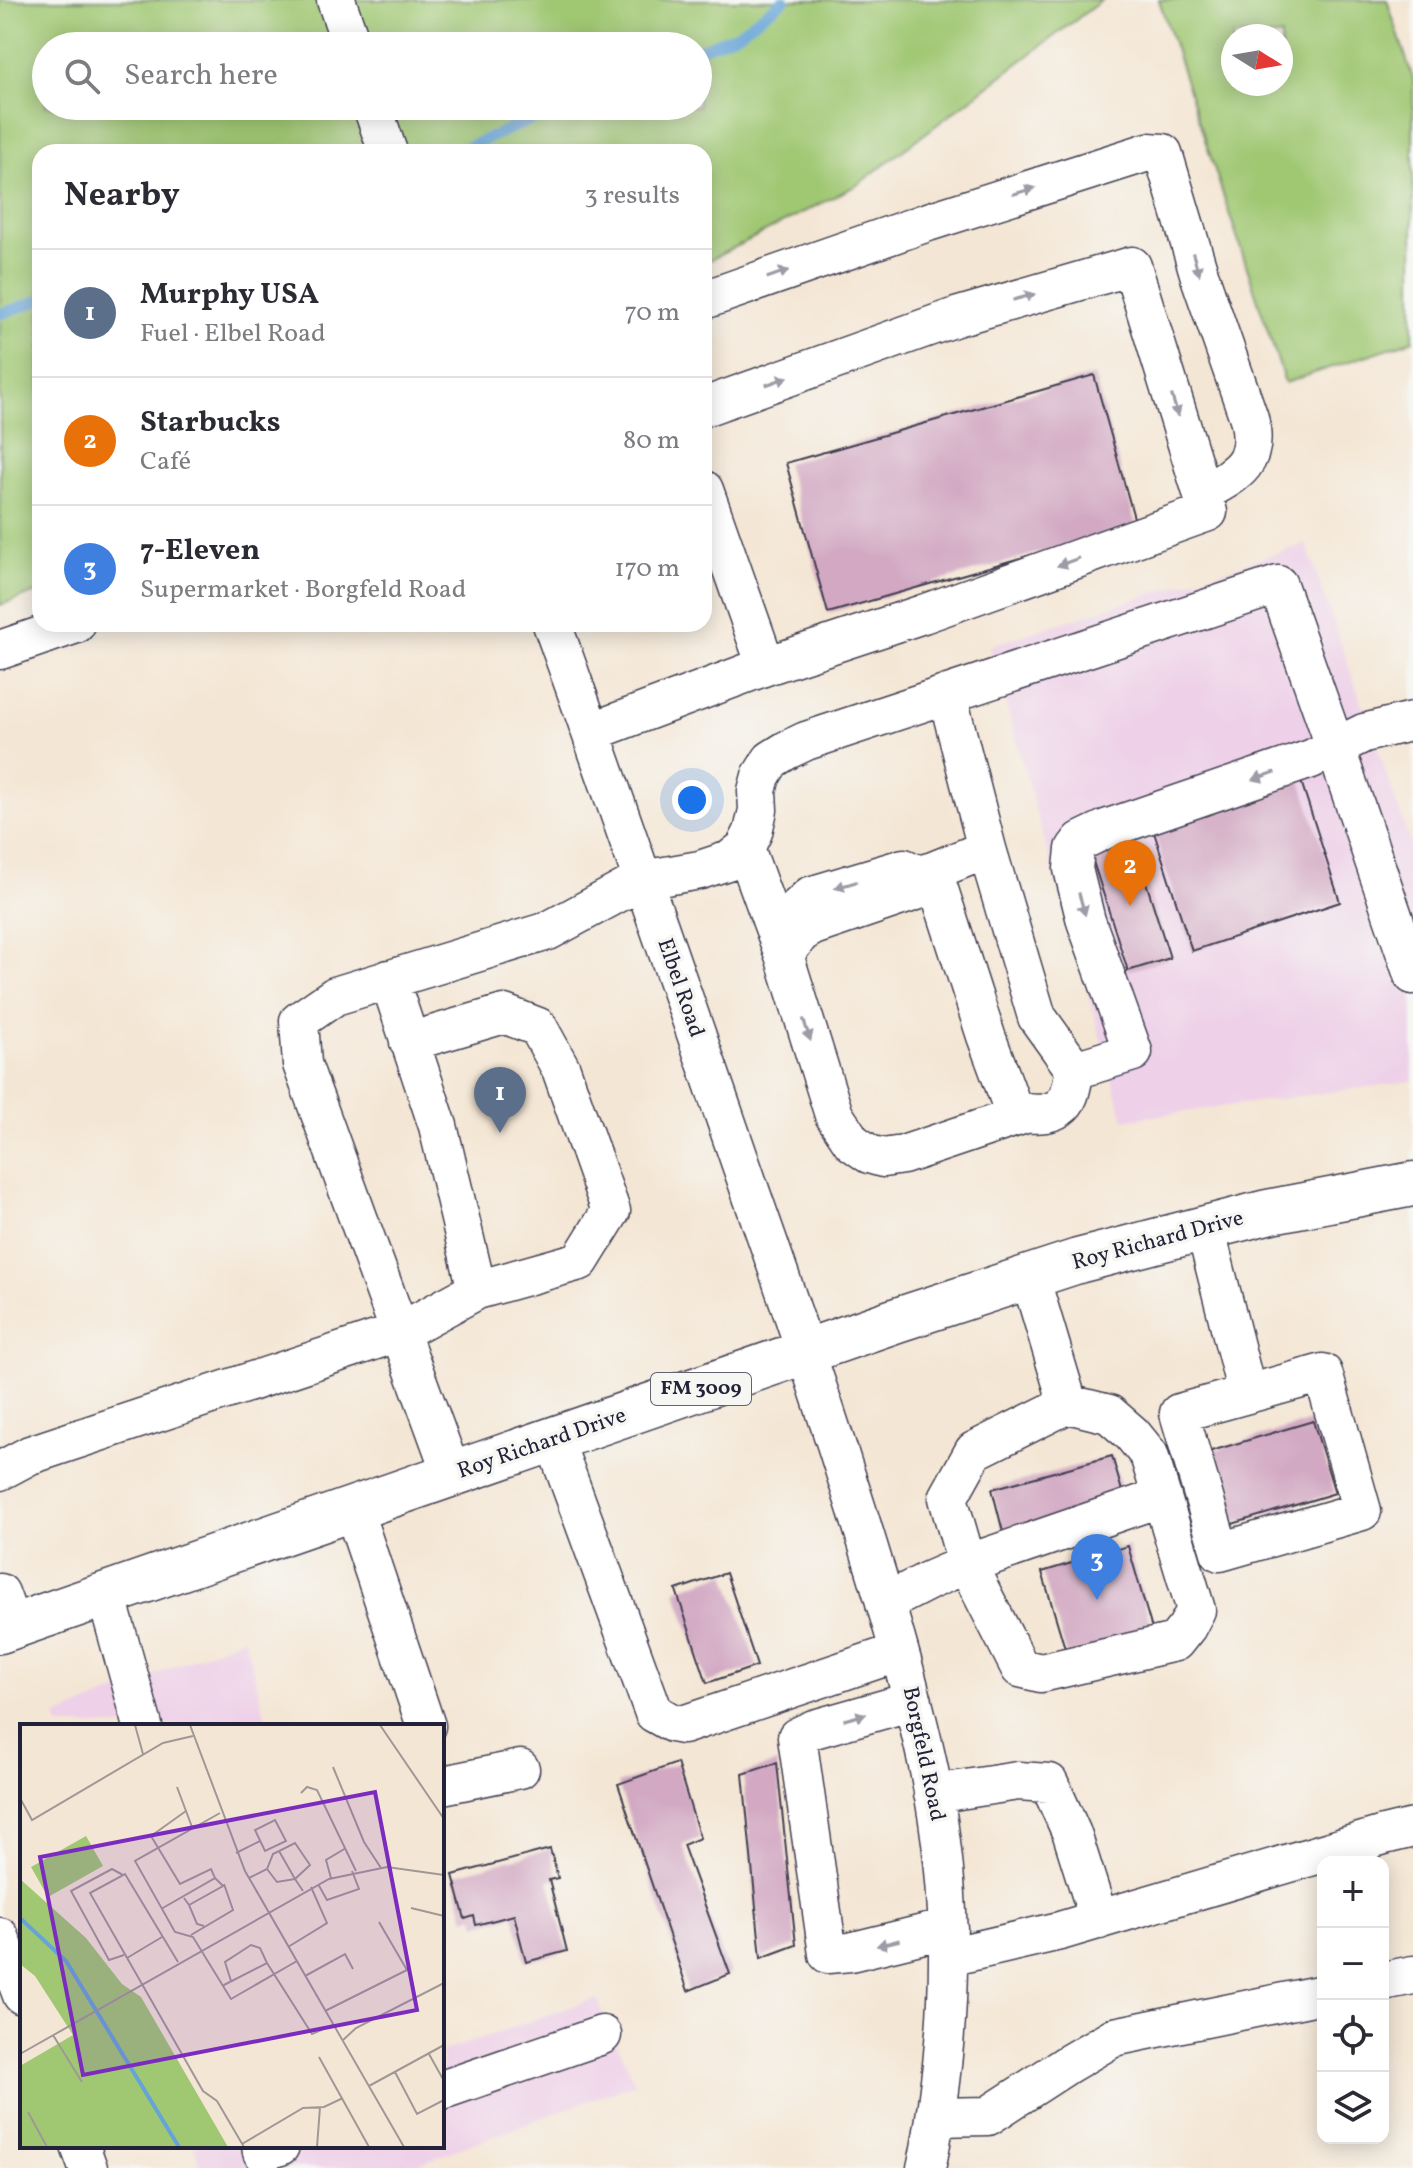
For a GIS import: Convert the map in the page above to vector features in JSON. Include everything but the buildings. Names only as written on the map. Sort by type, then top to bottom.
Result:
[{"type":"main road","name":"Roy Richard Drive","points":[[4,1617],[106,1594],[897,1320],[1078,1261],[1267,1212],[1413,1184]]},
{"type":"street","points":[[336,0],[347,32]]},
{"type":"street","points":[[377,120],[385,144]]},
{"type":"street","points":[[712,297],[957,212],[1148,152],[1163,153],[1201,280],[1254,436],[1250,455],[1231,477],[1202,493]]},
{"type":"street","points":[[591,732],[766,666],[923,614],[1208,512],[1132,266],[956,317],[712,404]]},
{"type":"street","points":[[712,513],[766,666]]},
{"type":"street","points":[[452,1475],[302,1064],[299,1021],[335,996],[548,931],[642,880],[700,870],[730,860],[745,848],[753,832],[761,776],[771,760],[787,750],[806,741],[1278,585],[1413,975]]},
{"type":"street","points":[[0,650],[53,632]]},
{"type":"street","name":"Elbel Road","points":[[555,632],[807,1352]]},
{"type":"street","points":[[926,873],[1013,1109],[1025,1114],[1042,1115],[1058,1107],[1068,1098],[1075,1070],[1037,1017],[987,849],[947,694]]},
{"type":"street","points":[[1075,1070],[1133,1052],[1086,921],[1077,887],[1073,869],[1075,849],[1081,841],[1106,829],[1311,759],[1364,733],[1413,721]]},
{"type":"street","points":[[745,848],[784,955],[834,1115],[852,1142],[869,1154],[883,1158],[903,1155],[1025,1114]]},
{"type":"street","points":[[784,955],[793,912],[810,896],[904,868],[926,873],[987,849]]},
{"type":"street","points":[[389,979],[438,1126],[477,1290]]},
{"type":"street","points":[[0,1471],[30,1455],[400,1332],[477,1290],[580,1261],[611,1211],[561,1069],[538,1027],[504,1014],[409,1042]]},
{"type":"street","points":[[1205,1228],[1247,1394]]},
{"type":"street","points":[[1030,1277],[1068,1404]]},
{"type":"street","name":"Borgfeld Road","points":[[807,1352],[913,1701],[941,1845],[948,1943],[943,2064],[926,2168]]},
{"type":"street","points":[[1323,1373],[1362,1511],[1220,1552],[1179,1413],[1247,1394],[1323,1373]]},
{"type":"street","points":[[1068,1404],[1109,1414],[1132,1434],[1149,1455],[1196,1610],[1175,1642],[1041,1673],[1020,1668],[967,1564],[948,1498],[974,1451],[1068,1404]]},
{"type":"street","points":[[554,1440],[654,1713],[683,1725],[899,1652]]},
{"type":"street","points":[[885,1603],[967,1564],[1162,1497]]},
{"type":"street","points":[[353,1509],[425,1724]]},
{"type":"street","points":[[106,1594],[142,1724]]},
{"type":"street","points":[[913,1701],[814,1729],[797,1737],[828,1954],[1060,1931],[1413,1828]]},
{"type":"street","points":[[444,1784],[520,1769]]},
{"type":"street","points":[[933,1794],[1018,1781],[1049,1783],[1072,1834],[1099,1920]]},
{"type":"street","points":[[0,1937],[20,1990]]},
{"type":"street","points":[[1389,1980],[1413,1975]]},
{"type":"street","points":[[935,2117],[988,2116],[1114,2037],[1317,1995]]},
{"type":"street","points":[[444,2089],[602,2035]]},
{"type":"street","points":[[81,2148],[88,2168]]},
{"type":"shaded area","points":[[1306,544],[1413,850],[1413,1081],[1124,1120],[989,646]]},
{"type":"shaded area","points":[[244,1637],[267,1724],[58,1724],[56,1717]]},
{"type":"shaded area","points":[[597,1998],[635,2083],[408,2168],[201,2168],[195,2148],[444,2148],[444,2051]]},
{"type":"green space","points":[[0,0],[1102,0],[857,185],[712,259],[712,144],[32,144],[32,594],[0,605]]},
{"type":"green space","points":[[1159,0],[1387,0],[1413,79],[1413,340],[1285,383]]},
{"type":"waterway","points":[[712,44],[737,34],[784,0]]},
{"type":"waterway","points":[[474,144],[532,120]]},
{"type":"waterway","points":[[0,314],[32,303]]},
{"type":"place","name":"Starbucks","points":[[1130,906]]},
{"type":"place","name":"Murphy USA","points":[[500,1133]]},
{"type":"place","name":"7-Eleven","points":[[1097,1600]]}]
